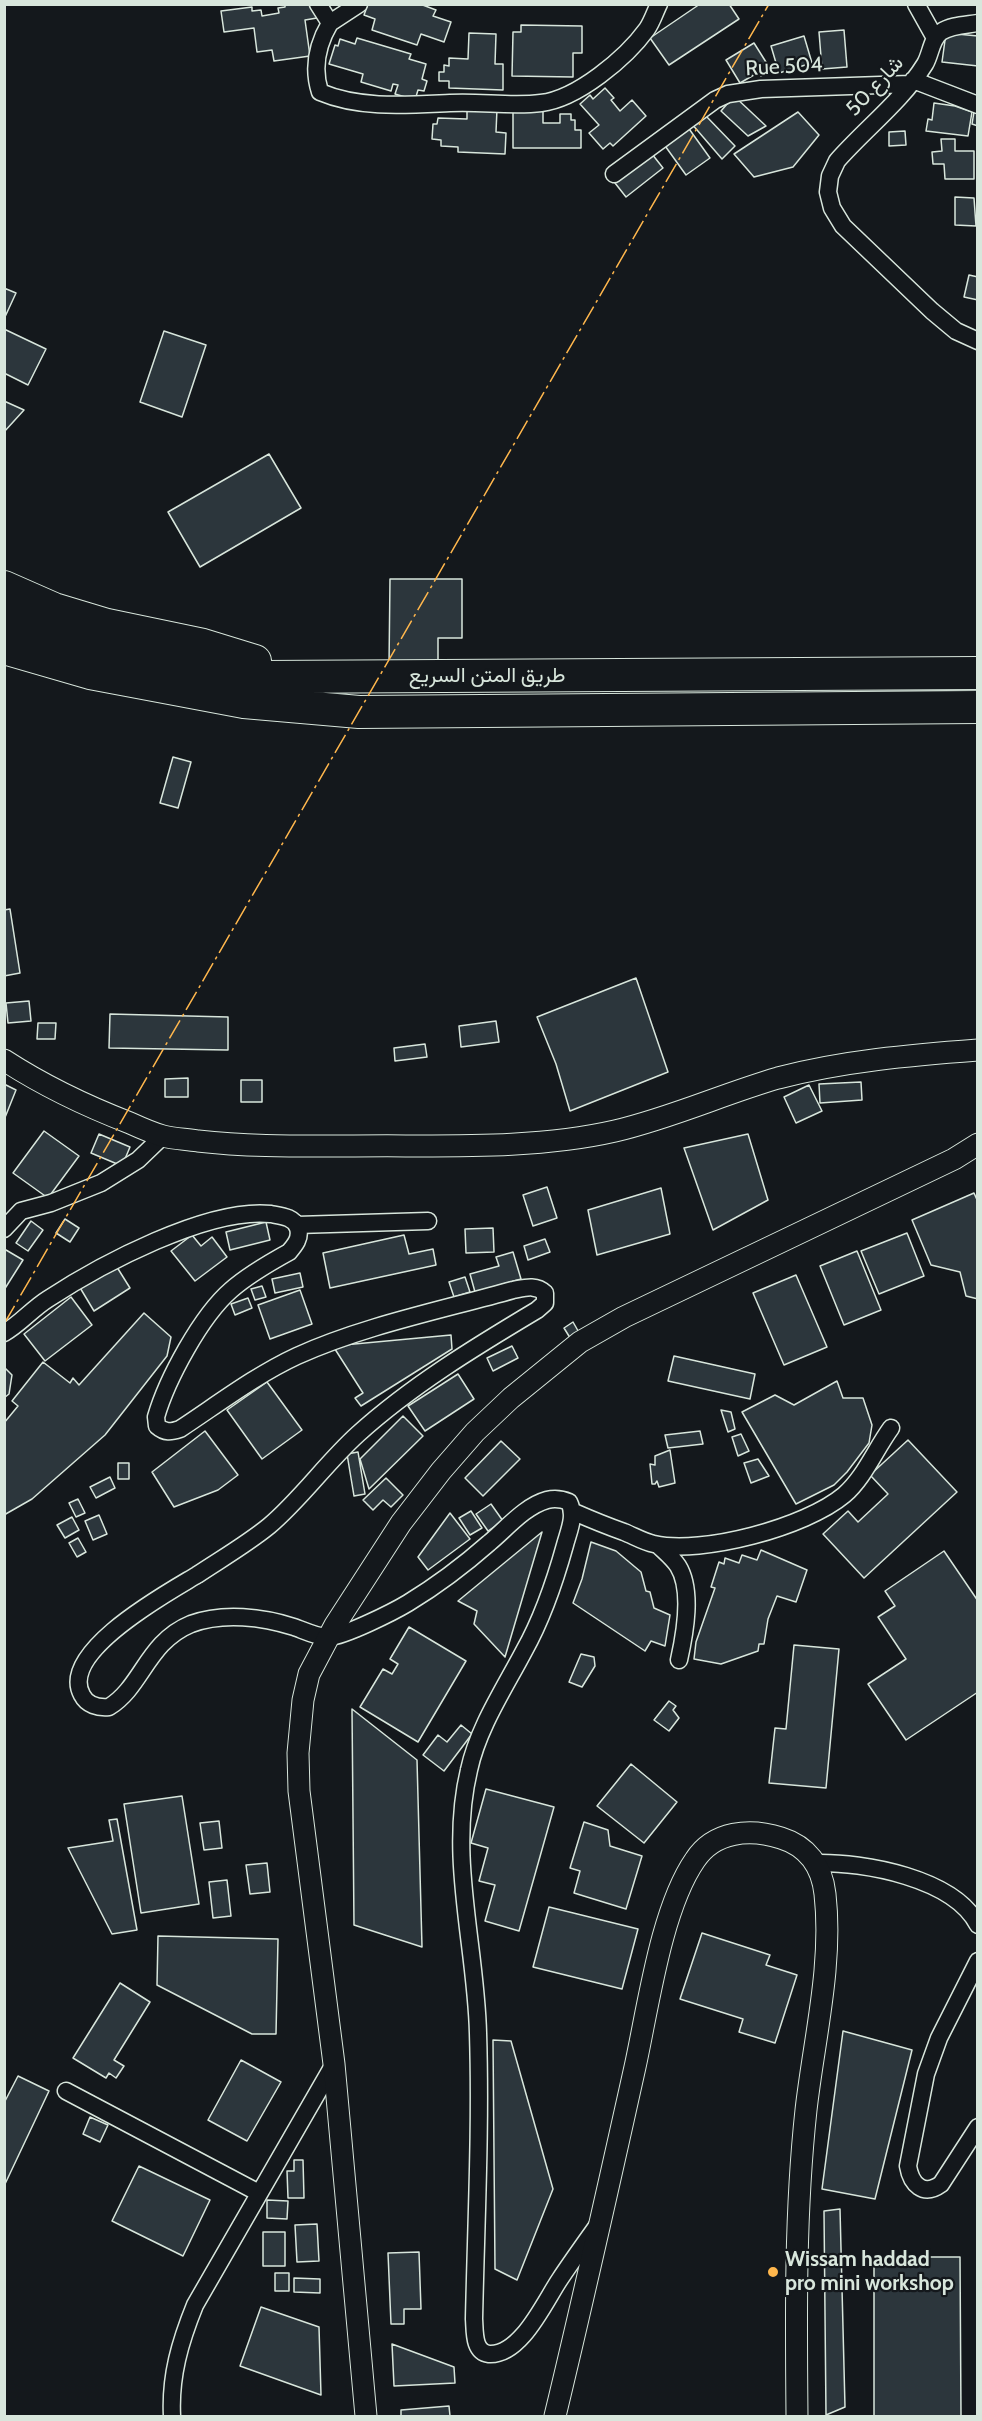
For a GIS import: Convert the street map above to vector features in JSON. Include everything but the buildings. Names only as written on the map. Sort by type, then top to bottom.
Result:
[{"type":"highway","points":[[4,587],[54,609],[107,625],[203,645],[308,677]]},
{"type":"highway","name":"طريق المتن السريع","points":[[4,619],[116,653],[198,669],[263,677],[978,673]]},
{"type":"highway","name":"طريق المتن السريع","points":[[4,648],[90,673],[244,702],[359,712],[978,707]]},
{"type":"street","points":[[318,4],[330,23]]},
{"type":"street","points":[[359,4],[330,23],[318,49],[316,72],[320,92],[367,103],[401,105],[458,102],[506,105],[541,103],[560,99],[604,72],[626,52],[648,28],[659,4]]},
{"type":"street","points":[[916,4],[939,34],[978,36]]},
{"type":"street","points":[[939,34],[978,23]]},
{"type":"street","name":"شارع 50","points":[[939,34],[927,59],[911,82],[837,161],[830,176],[828,192],[832,208],[843,226],[932,311],[956,331],[978,341]]},
{"type":"street","points":[[911,82],[978,105]]},
{"type":"street","name":"Rue 504","points":[[614,174],[715,100],[728,94],[760,89],[911,82]]},
{"type":"street","points":[[4,1059],[57,1091],[106,1114],[163,1136],[216,1143],[293,1146],[466,1144],[566,1139],[613,1132],[657,1121],[776,1079],[812,1070],[904,1056],[978,1050]]},
{"type":"street","points":[[4,1229],[21,1211],[51,1203],[101,1183],[138,1160],[163,1136]]},
{"type":"street","points":[[366,2416],[334,2064],[298,1791],[298,1753],[303,1700],[309,1674],[328,1637],[401,1523],[441,1471],[482,1425],[580,1342],[624,1317],[954,1159],[978,1144]]},
{"type":"street","points":[[4,1333],[45,1301],[110,1262],[203,1224],[236,1215],[263,1214],[290,1218],[297,1225],[300,1234],[296,1244],[289,1252],[230,1291],[197,1333],[180,1362],[159,1405],[156,1417],[157,1426],[171,1432],[180,1430],[285,1363],[338,1338],[527,1287],[542,1290],[545,1293],[545,1302],[537,1310],[471,1350],[381,1414],[338,1454],[269,1526],[122,1624],[88,1656],[81,1674],[79,1689],[82,1697],[89,1703],[102,1708],[109,1707],[124,1695],[152,1653],[170,1636],[191,1624],[214,1619],[247,1617],[274,1620],[328,1637],[386,1616],[409,1603],[448,1575],[536,1505],[545,1500],[561,1499],[569,1502],[573,1512],[560,1562],[540,1616],[481,1735],[469,1769],[464,1802],[463,1880],[478,2031],[474,2319],[478,2348],[486,2354],[496,2354],[515,2344],[538,2316],[559,2280],[602,2220]]},
{"type":"street","points":[[297,1225],[428,1221]]},
{"type":"street","points":[[573,1512],[658,1545],[708,1545],[736,1539],[802,1520],[828,1507],[845,1494],[862,1473],[891,1428]]},
{"type":"street","points":[[658,1545],[677,1564],[684,1578],[686,1626],[679,1660]]},
{"type":"street","points":[[555,2416],[602,2220],[664,1932],[682,1883],[696,1857],[714,1842],[730,1833],[756,1832],[801,1845],[816,1863],[825,1891],[824,1972],[806,2108],[800,2180],[796,2263],[797,2416]]},
{"type":"street","points":[[816,1863],[840,1862],[872,1868],[900,1874],[934,1887],[959,1901],[972,1914],[978,1925]]},
{"type":"street","points":[[978,1961],[939,2038],[926,2074],[908,2166],[915,2186],[925,2190],[934,2189],[941,2184],[978,2127]]},
{"type":"street","points":[[172,2416],[173,2373],[181,2340],[195,2305],[334,2064]]},
{"type":"street","points":[[66,2091],[259,2193]]},
{"type":"power","points":[[4,1324],[769,4]]},
{"type":"place","name":"Wissam haddad pro mini workshop","points":[[773,2272]]}]
